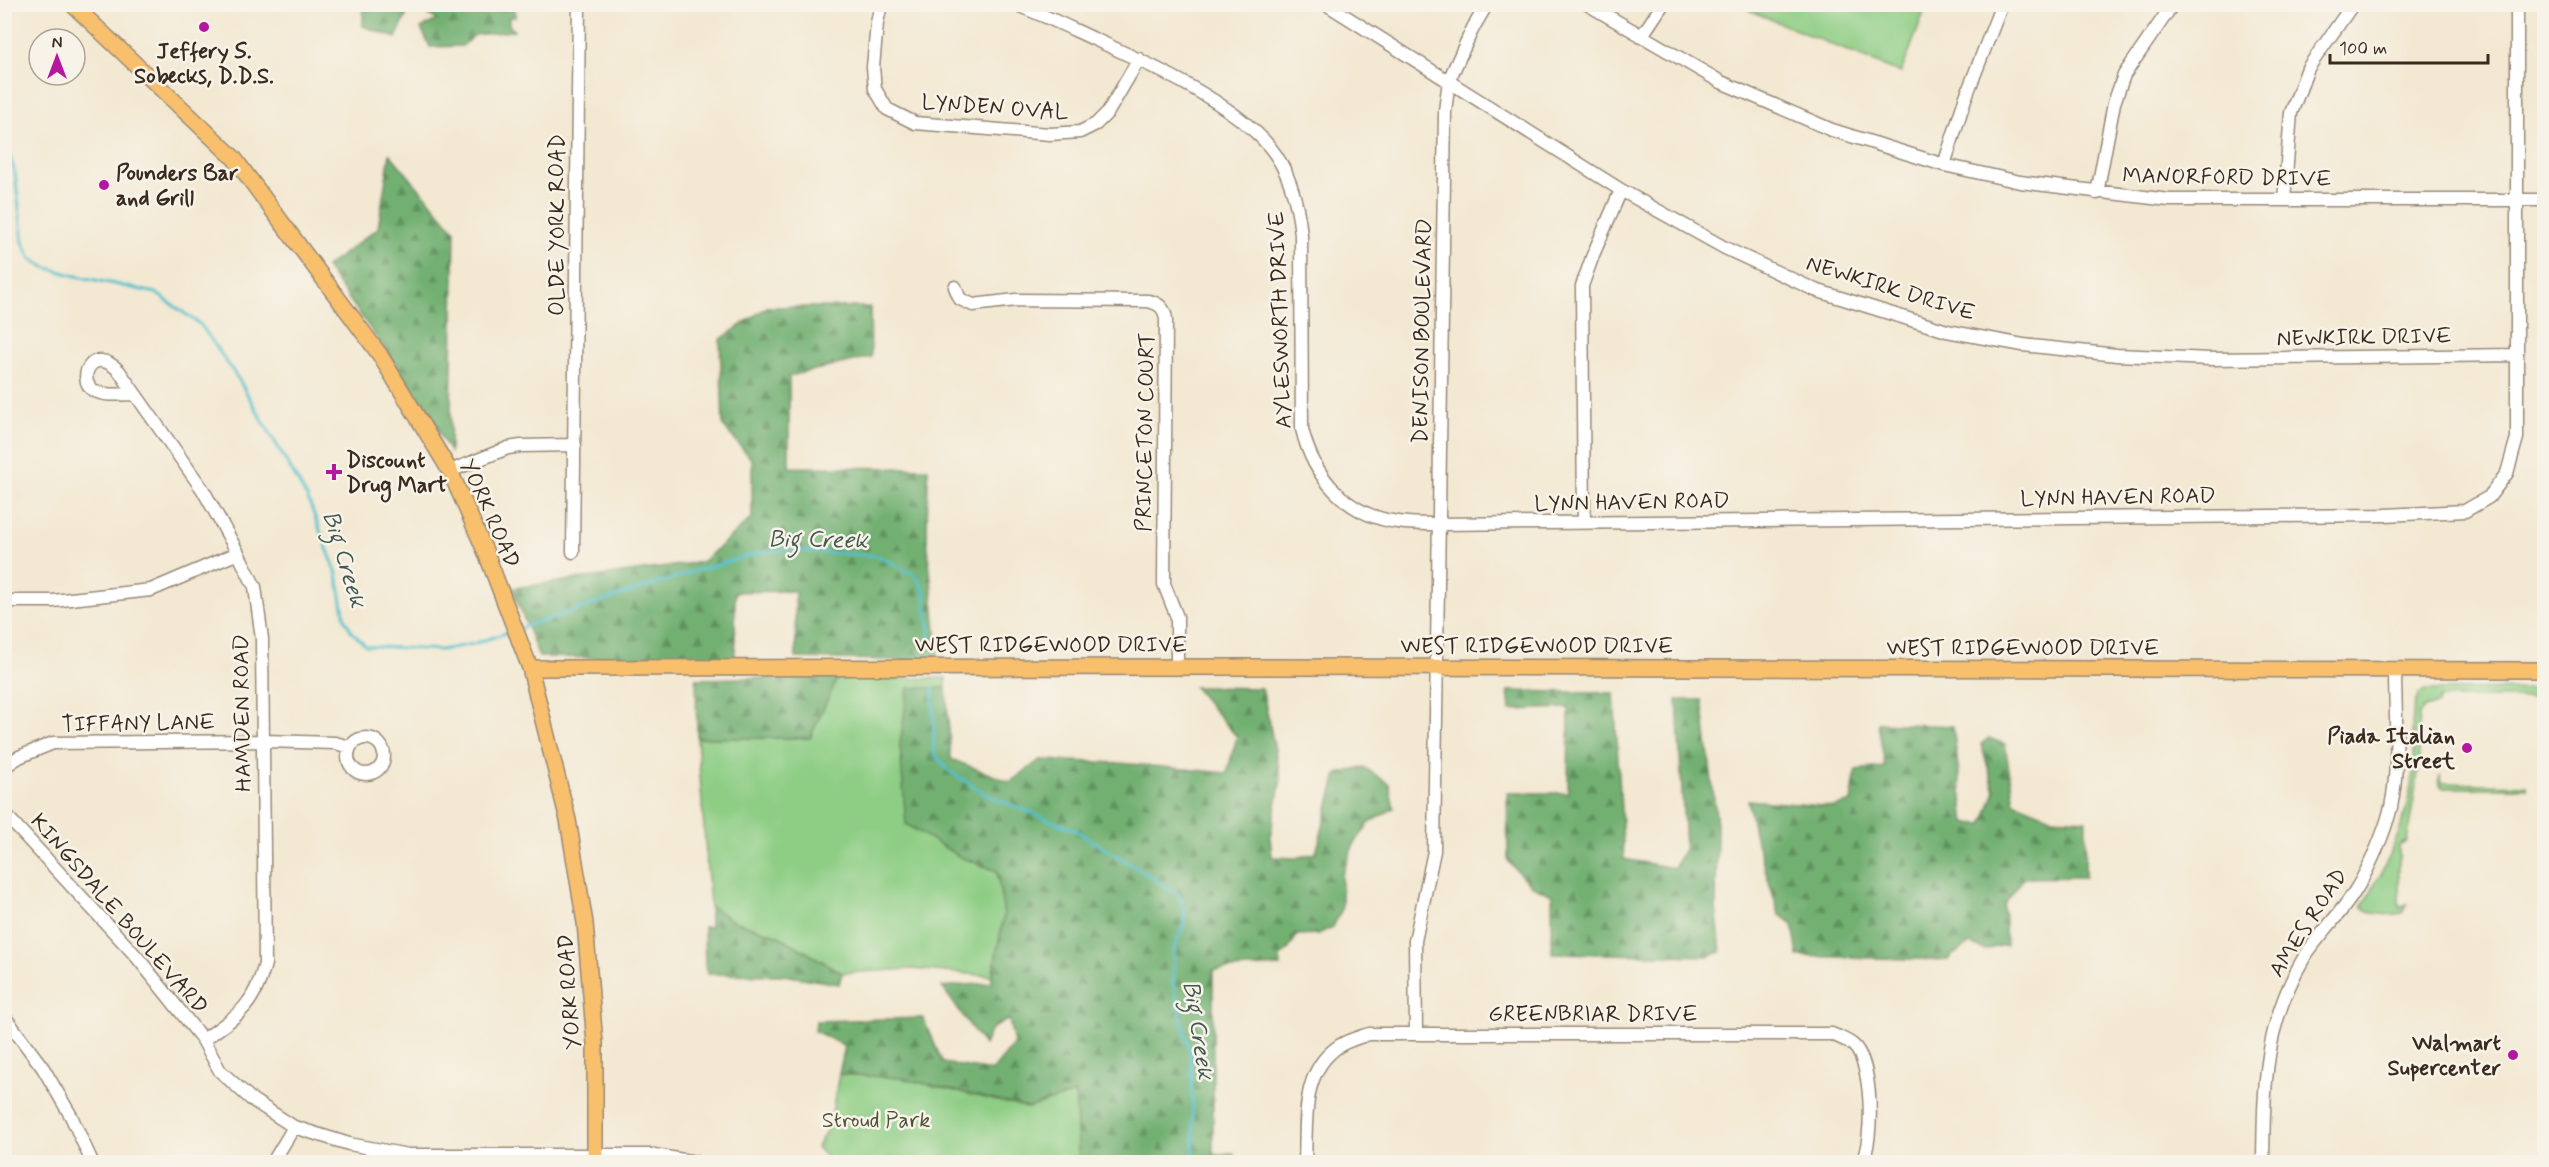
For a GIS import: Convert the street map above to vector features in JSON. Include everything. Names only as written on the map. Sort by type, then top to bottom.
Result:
[{"type":"main road","name":"YORK ROAD","points":[[72,4],[234,158],[380,355],[450,471],[530,668],[568,820],[585,923],[595,1044],[595,1159]]},
{"type":"main road","name":"WEST RIDGEWOOD DRIVE","points":[[530,668],[2544,670]]},
{"type":"street","name":"OLDE YORK ROAD","points":[[573,552],[579,4]]},
{"type":"street","name":"LYNDEN OVAL","points":[[881,4],[873,67],[875,89],[887,109],[915,123],[1050,134],[1080,132],[1096,124],[1108,112],[1138,59]]},
{"type":"street","name":"AYLESWORTH DRIVE","points":[[1014,4],[1138,59],[1201,93],[1250,127],[1270,146],[1286,172],[1299,211],[1302,429],[1307,451],[1323,479],[1346,501],[1368,514],[1396,522],[1439,524]]},
{"type":"street","name":"NEWKIRK DRIVE","points":[[1326,4],[1621,190],[1725,248],[1815,290],[1947,331],[2023,345],[2152,357],[2211,359],[2517,355]]},
{"type":"street","name":"DENISON BOULEVARD","points":[[1416,1034],[1415,941],[1434,851],[1445,111],[1449,80],[1487,4]]},
{"type":"street","name":"MANORFORD DRIVE","points":[[1587,4],[1721,82],[1832,130],[1944,165],[2020,182],[2169,200],[2544,200]]},
{"type":"street","points":[[1641,37],[1663,4]]},
{"type":"street","points":[[1944,165],[1965,99],[2002,4]]},
{"type":"street","points":[[2097,193],[2114,103],[2124,75],[2173,4]]},
{"type":"street","points":[[2284,200],[2291,113],[2308,68],[2353,4]]},
{"type":"street","name":"LYNN HAVEN ROAD","points":[[1439,524],[2385,515],[2465,511],[2489,497],[2507,473],[2517,438],[2517,4]]},
{"type":"street","points":[[1584,522],[1582,286],[1621,190]]},
{"type":"street","name":"PRINCETON COURT","points":[[955,287],[960,299],[973,305],[1016,300],[1148,301],[1156,303],[1164,310],[1166,320],[1164,580],[1165,591],[1177,617],[1177,667]]},
{"type":"street","name":"HAMDEN ROAD","points":[[135,394],[203,490],[255,587],[262,639],[265,964],[258,988],[241,1013],[203,1040]]},
{"type":"street","points":[[450,471],[508,448],[575,445]]},
{"type":"street","points":[[4,601],[64,600],[151,591],[237,553]]},
{"type":"street","name":"AMES ROAD","points":[[2263,1162],[2266,1069],[2269,1045],[2281,1003],[2307,954],[2355,891],[2391,807],[2396,764],[2395,670]]},
{"type":"street","name":"TIFFANY LANE","points":[[4,767],[19,757],[53,743],[264,741],[335,743],[350,747]]},
{"type":"street","name":"KINGSDALE BOULEVARD","points":[[4,813],[137,957],[203,1040],[220,1071],[251,1099],[294,1127],[348,1144],[408,1155],[595,1159],[654,1155],[695,1162]]},
{"type":"street","points":[[4,1016],[43,1068],[71,1116],[92,1162]]},
{"type":"street","name":"GREENBRIAR DRIVE","points":[[1305,1162],[1308,1100],[1312,1077],[1323,1059],[1341,1045],[1370,1034],[1832,1034],[1853,1045],[1862,1059],[1869,1095],[1869,1136],[1862,1162]]},
{"type":"street","points":[[273,1162],[294,1127]]},
{"type":"green space","points":[[363,4],[411,5],[396,38],[363,26]]},
{"type":"green space","points":[[1754,4],[1927,5],[1901,73],[1750,11]]},
{"type":"green space","points":[[413,5],[515,5],[515,17],[509,17],[509,25],[514,31],[475,35],[462,46],[430,47],[421,28],[437,20]]},
{"type":"green space","points":[[390,154],[455,231],[450,452],[416,393],[326,267],[378,228]]},
{"type":"green space","points":[[767,307],[870,307],[871,357],[789,376],[789,467],[928,468],[927,539],[939,661],[796,658],[795,591],[735,592],[735,660],[539,657],[512,588],[702,562],[752,518],[752,460],[723,426],[720,340]]},
{"type":"green space","points":[[838,676],[886,679],[946,678],[946,688],[908,688],[960,857],[997,871],[1004,915],[992,976],[912,969],[842,973],[779,936],[731,920],[710,906],[697,738],[810,738]]},
{"type":"green space","points":[[838,676],[810,738],[697,738],[696,679]]},
{"type":"green space","points":[[1194,687],[1262,688],[1281,779],[1270,837],[1272,857],[1296,858],[1316,853],[1337,774],[1364,767],[1389,784],[1394,808],[1369,823],[1353,846],[1342,875],[1342,909],[1333,927],[1318,934],[1297,935],[1288,950],[1280,957],[1281,966],[1213,970],[1213,1154],[1234,1154],[1236,1162],[1079,1162],[1075,1093],[1028,1108],[901,1078],[839,1074],[845,1046],[815,1031],[816,1021],[923,1018],[943,1063],[992,1071],[1014,1044],[1009,1019],[991,1029],[984,1045],[942,987],[991,983],[1004,915],[997,871],[960,857],[906,824],[900,745],[908,688],[946,688],[951,759],[1010,782],[1040,760],[1120,763],[1227,773],[1237,737]]},
{"type":"green space","points":[[2544,689],[2544,788],[2543,698],[2439,698],[2438,704],[2425,708],[2419,714],[2419,766],[2407,841],[2399,846],[2399,907],[2407,904],[2403,913],[2398,914],[2381,914],[2366,910],[2362,906],[2388,859],[2407,808],[2413,772],[2413,712],[2419,694],[2426,690]]},
{"type":"green space","points":[[1508,691],[1614,693],[1624,859],[1674,868],[1685,847],[1677,700],[1702,700],[1717,824],[1716,906],[1721,952],[1709,956],[1552,953],[1552,895],[1530,885],[1508,861],[1507,793],[1568,793],[1569,708],[1510,710]]},
{"type":"green space","points":[[1878,723],[1953,726],[1965,823],[1983,824],[1995,791],[1981,744],[1989,738],[2005,744],[2014,802],[2053,818],[2086,820],[2085,877],[2024,878],[2004,905],[2006,945],[1984,950],[1970,944],[1948,960],[1798,956],[1793,925],[1779,914],[1754,833],[1748,800],[1834,807],[1851,802],[1856,770],[1885,767]]},
{"type":"green space","points":[[2440,775],[2442,783],[2526,785],[2527,788],[2444,788],[2439,785]]},
{"type":"green space","points":[[710,906],[731,920],[779,936],[842,973],[839,984],[783,975],[708,974],[705,967],[704,927],[710,927]]},
{"type":"green space","name":"Stroud Park","points":[[839,1074],[901,1078],[1028,1108],[1075,1093],[1079,1162],[831,1162],[817,1147],[830,1124]]},
{"type":"waterway","name":"Big Creek","points":[[4,138],[15,173],[23,242],[31,259],[45,267],[72,275],[156,293],[201,325],[239,380],[308,499],[337,574],[345,619],[352,632],[366,646],[441,650],[473,644],[512,631]]},
{"type":"waterway","name":"Big Creek","points":[[521,628],[695,571],[766,551],[789,550],[878,556],[915,575],[924,590],[931,639]]},
{"type":"waterway","name":"Big Creek","points":[[933,688],[934,754],[949,771],[989,796],[1075,830],[1178,894],[1185,911],[1184,924],[1174,948],[1173,984],[1191,1058],[1194,1162]]},
{"type":"place","name":"Jeffery S. Sobecks, D.D.S.","points":[[204,27]]},
{"type":"place","name":"Pounders Bar and Grill","points":[[104,185]]},
{"type":"place","name":"Discount Drug Mart","points":[[334,472]]},
{"type":"place","name":"Piada Italian Street","points":[[2467,748]]},
{"type":"place","name":"Walmart Supercenter","points":[[2513,1055]]}]
